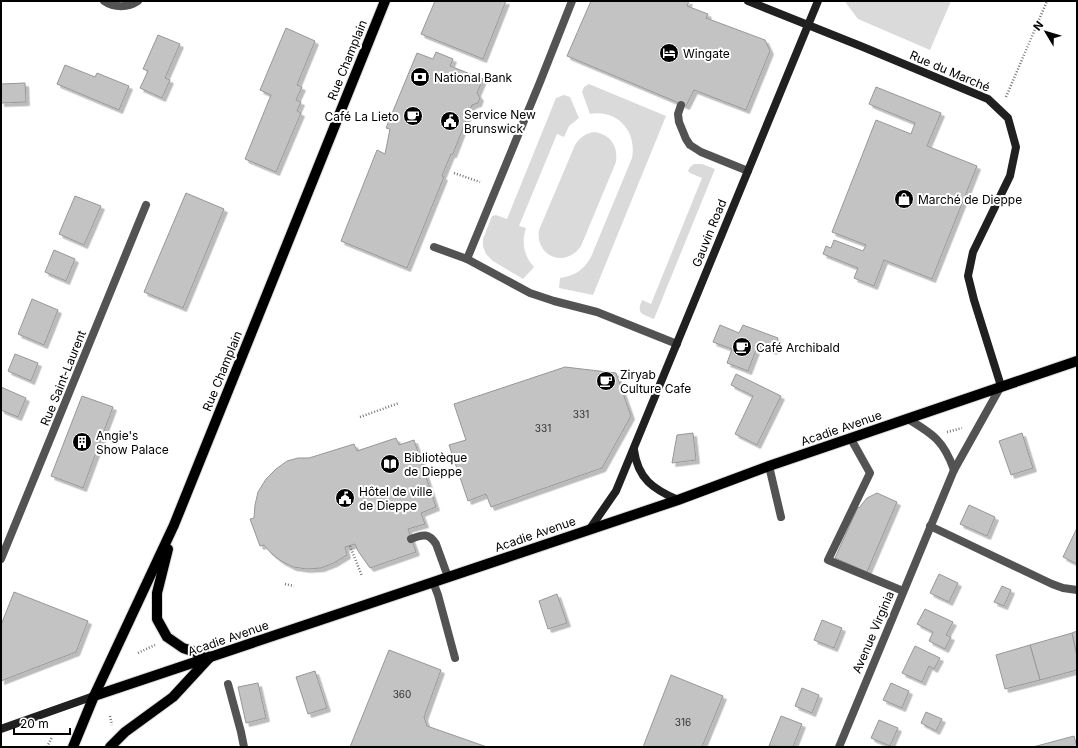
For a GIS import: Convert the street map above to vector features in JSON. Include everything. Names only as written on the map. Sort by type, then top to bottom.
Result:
[{"type":"main road","name":"Rue Champlain","points":[[73,747],[94,696],[174,525],[385,1]]},
{"type":"main road","name":"Acadie Avenue","points":[[94,696],[678,500],[769,466],[1077,360]]},
{"type":"main road","points":[[110,747],[125,732],[173,697],[210,657],[183,648],[172,641],[167,637],[157,619],[157,593],[174,525]]},
{"type":"street","points":[[104,1],[108,4],[122,7],[138,1]]},
{"type":"street","points":[[467,260],[572,1]]},
{"type":"street","name":"Rue du Marché","points":[[748,1],[988,99],[1008,118],[1016,147],[1010,176],[972,252],[968,276],[1001,386]]},
{"type":"street","name":"Gauvin Road","points":[[589,530],[616,491],[818,1]]},
{"type":"street","points":[[681,105],[678,117],[686,139],[690,145],[701,152],[748,171]]},
{"type":"street","name":"Rue Saint-Laurent","points":[[1,559],[146,205]]},
{"type":"street","points":[[434,247],[467,260],[530,293],[597,312],[677,344]]},
{"type":"street","name":"Avenue Virginia","points":[[839,747],[954,470],[1001,386]]},
{"type":"street","points":[[908,419],[935,437],[950,458],[954,470]]},
{"type":"street","points":[[851,439],[870,473],[828,560],[903,591]]},
{"type":"street","points":[[634,449],[637,466],[640,473],[648,483],[660,492],[678,500]]},
{"type":"street","points":[[769,466],[781,517]]},
{"type":"street","points":[[930,526],[1052,584],[1063,588],[1077,590]]},
{"type":"street","points":[[411,539],[425,535],[433,540],[436,544],[448,577]]},
{"type":"street","points":[[433,582],[455,658]]},
{"type":"street","points":[[228,684],[244,747]]},
{"type":"street","name":"Acadie Avenue","points":[[1,729],[94,696]]},
{"type":"path","points":[[1000,110],[1047,1]]},
{"type":"path","points":[[454,172],[480,182]]},
{"type":"path","points":[[360,417],[399,403]]},
{"type":"path","points":[[942,434],[963,427]]},
{"type":"path","points":[[350,546],[362,576]]},
{"type":"path","points":[[285,584],[294,586]]},
{"type":"path","points":[[138,653],[161,642]]},
{"type":"path","points":[[110,716],[113,729]]},
{"type":"path","points":[[47,747],[52,737]]},
{"type":"shaded area","points":[[846,1],[951,1],[930,50],[858,19]]},
{"type":"shaded area","points":[[589,84],[666,116],[593,295],[559,288],[560,278],[570,276],[578,272],[591,257],[632,158],[633,148],[628,131],[617,119],[600,113],[590,114],[582,92],[584,87]]},
{"type":"shaded area","points":[[564,95],[570,97],[579,118],[569,126],[564,137],[557,134],[519,226],[526,228],[524,234],[524,249],[534,267],[523,279],[493,261],[486,254],[483,246],[483,239],[492,216],[496,215],[507,219],[556,98]]},
{"type":"shaded area","points":[[595,132],[601,133],[612,142],[616,151],[616,162],[581,246],[567,257],[560,258],[552,256],[546,253],[542,247],[539,239],[539,230],[575,145],[584,136]]},
{"type":"shaded area","points":[[694,164],[702,164],[715,169],[654,319],[641,313],[640,305],[642,300],[651,304],[702,178],[688,171]]},
{"type":"building","points":[[435,1],[506,1],[483,59],[421,34]]},
{"type":"building","name":"Wingate","points":[[591,1],[689,1],[687,6],[708,14],[706,18],[765,40],[770,51],[746,110],[694,90],[686,106],[567,56]]},
{"type":"building","points":[[286,28],[315,41],[297,85],[302,87],[296,100],[301,102],[297,111],[301,113],[276,172],[245,159],[271,95],[260,90]]},
{"type":"building","points":[[158,35],[180,44],[165,78],[170,80],[162,98],[140,88],[148,71],[143,69]]},
{"type":"building","points":[[436,52],[453,59],[450,66],[483,79],[477,93],[480,98],[478,103],[472,105],[453,154],[451,154],[442,176],[444,177],[407,268],[341,241],[377,150],[385,154],[390,129],[386,128],[417,53],[433,59]]},
{"type":"building","points":[[65,65],[95,77],[97,73],[129,86],[119,110],[57,84]]},
{"type":"building","points":[[25,83],[26,102],[1,103],[1,84]]},
{"type":"building","name":"Marché de Dieppe","points":[[876,87],[941,113],[927,146],[977,166],[932,279],[884,260],[874,286],[854,278],[858,268],[823,254],[826,246],[831,248],[834,240],[863,251],[866,245],[832,232],[876,120],[911,134],[915,123],[869,104]]},
{"type":"building","points":[[186,193],[224,209],[183,308],[144,292]]},
{"type":"building","points":[[75,196],[101,206],[84,245],[59,234]]},
{"type":"building","points":[[54,250],[75,259],[66,281],[45,272]]},
{"type":"building","points":[[32,299],[58,310],[44,345],[18,334]]},
{"type":"building","name":"Café Archibald","points":[[720,325],[739,333],[743,325],[778,338],[773,351],[758,345],[748,371],[727,363],[732,349],[713,342]]},
{"type":"building","points":[[15,354],[38,363],[31,381],[8,371]]},
{"type":"building","points":[[565,367],[616,373],[631,416],[602,468],[491,507],[486,494],[468,501],[449,445],[466,440],[454,404]]},
{"type":"building","points":[[736,374],[781,396],[757,445],[735,434],[753,396],[731,385]]},
{"type":"building","points":[[1,387],[26,398],[18,417],[1,410]]},
{"type":"building","name":"Angie's Show Palace","points":[[82,396],[113,407],[83,488],[51,476]]},
{"type":"building","points":[[693,433],[696,460],[672,463],[677,435]]},
{"type":"building","points":[[1022,433],[1033,468],[1011,475],[999,441]]},
{"type":"building","name":"Hôtel de ville de Dieppe","points":[[396,438],[399,445],[414,440],[436,507],[421,513],[425,524],[408,529],[416,552],[370,568],[355,544],[345,547],[347,555],[334,563],[321,568],[307,569],[293,567],[281,561],[264,545],[260,546],[250,519],[254,518],[258,492],[266,479],[276,469],[287,461],[298,458],[309,458],[354,444],[357,451]]},
{"type":"building","points":[[877,493],[897,502],[867,572],[835,558],[858,507],[859,508],[867,498]]},
{"type":"building","points":[[969,505],[995,517],[987,536],[960,524]]},
{"type":"building","points":[[1077,528],[1077,564],[1063,557]]},
{"type":"building","points":[[939,574],[958,583],[949,602],[930,593]]},
{"type":"building","points":[[1002,586],[1011,590],[1004,606],[994,602]]},
{"type":"building","points":[[14,592],[88,621],[76,652],[1,681],[1,625]]},
{"type":"building","points":[[557,594],[567,623],[548,629],[539,601]]},
{"type":"building","points":[[925,609],[953,622],[946,635],[951,637],[945,649],[929,641],[933,632],[917,624]]},
{"type":"building","points":[[822,620],[842,628],[834,648],[814,640]]},
{"type":"building","points":[[1077,631],[1077,657],[1072,633]]},
{"type":"building","points":[[1072,633],[1077,657],[1077,670],[1040,680],[1030,645]]},
{"type":"building","points":[[1030,645],[1040,680],[1005,689],[996,655]]},
{"type":"building","points":[[915,646],[940,658],[934,669],[929,666],[922,682],[902,673]]},
{"type":"building","points":[[389,650],[441,670],[424,717],[427,726],[487,747],[350,747]]},
{"type":"building","points":[[315,671],[327,708],[308,714],[296,677]]},
{"type":"building","points":[[671,675],[723,696],[702,747],[643,747]]},
{"type":"building","points":[[258,683],[266,718],[246,723],[238,687]]},
{"type":"building","points":[[891,683],[909,691],[902,708],[883,700]]},
{"type":"building","points":[[802,688],[819,695],[812,713],[795,706]]},
{"type":"building","points":[[926,712],[942,719],[936,731],[921,723]]},
{"type":"building","points":[[781,716],[802,724],[793,747],[769,746]]},
{"type":"building","points":[[879,720],[898,728],[890,746],[871,738]]},
{"type":"building","points":[[1074,736],[1077,747],[1033,747]]},
{"type":"place","name":"Wingate","points":[[669,53]]},
{"type":"place","name":"National Bank","points":[[420,77]]},
{"type":"place","name":"Café La Lieto","points":[[413,116]]},
{"type":"place","name":"Service New Brunswick","points":[[450,121]]},
{"type":"place","name":"Marché de Dieppe","points":[[904,199]]},
{"type":"place","name":"Café Archibald","points":[[742,347]]},
{"type":"place","name":"Ziryab Culture Cafe","points":[[606,381]]},
{"type":"place","name":"Angie's Show Palace","points":[[82,442]]},
{"type":"place","name":"Bibliotèque de Dieppe","points":[[390,464]]},
{"type":"place","name":"Hôtel de ville de Dieppe","points":[[345,498]]}]
